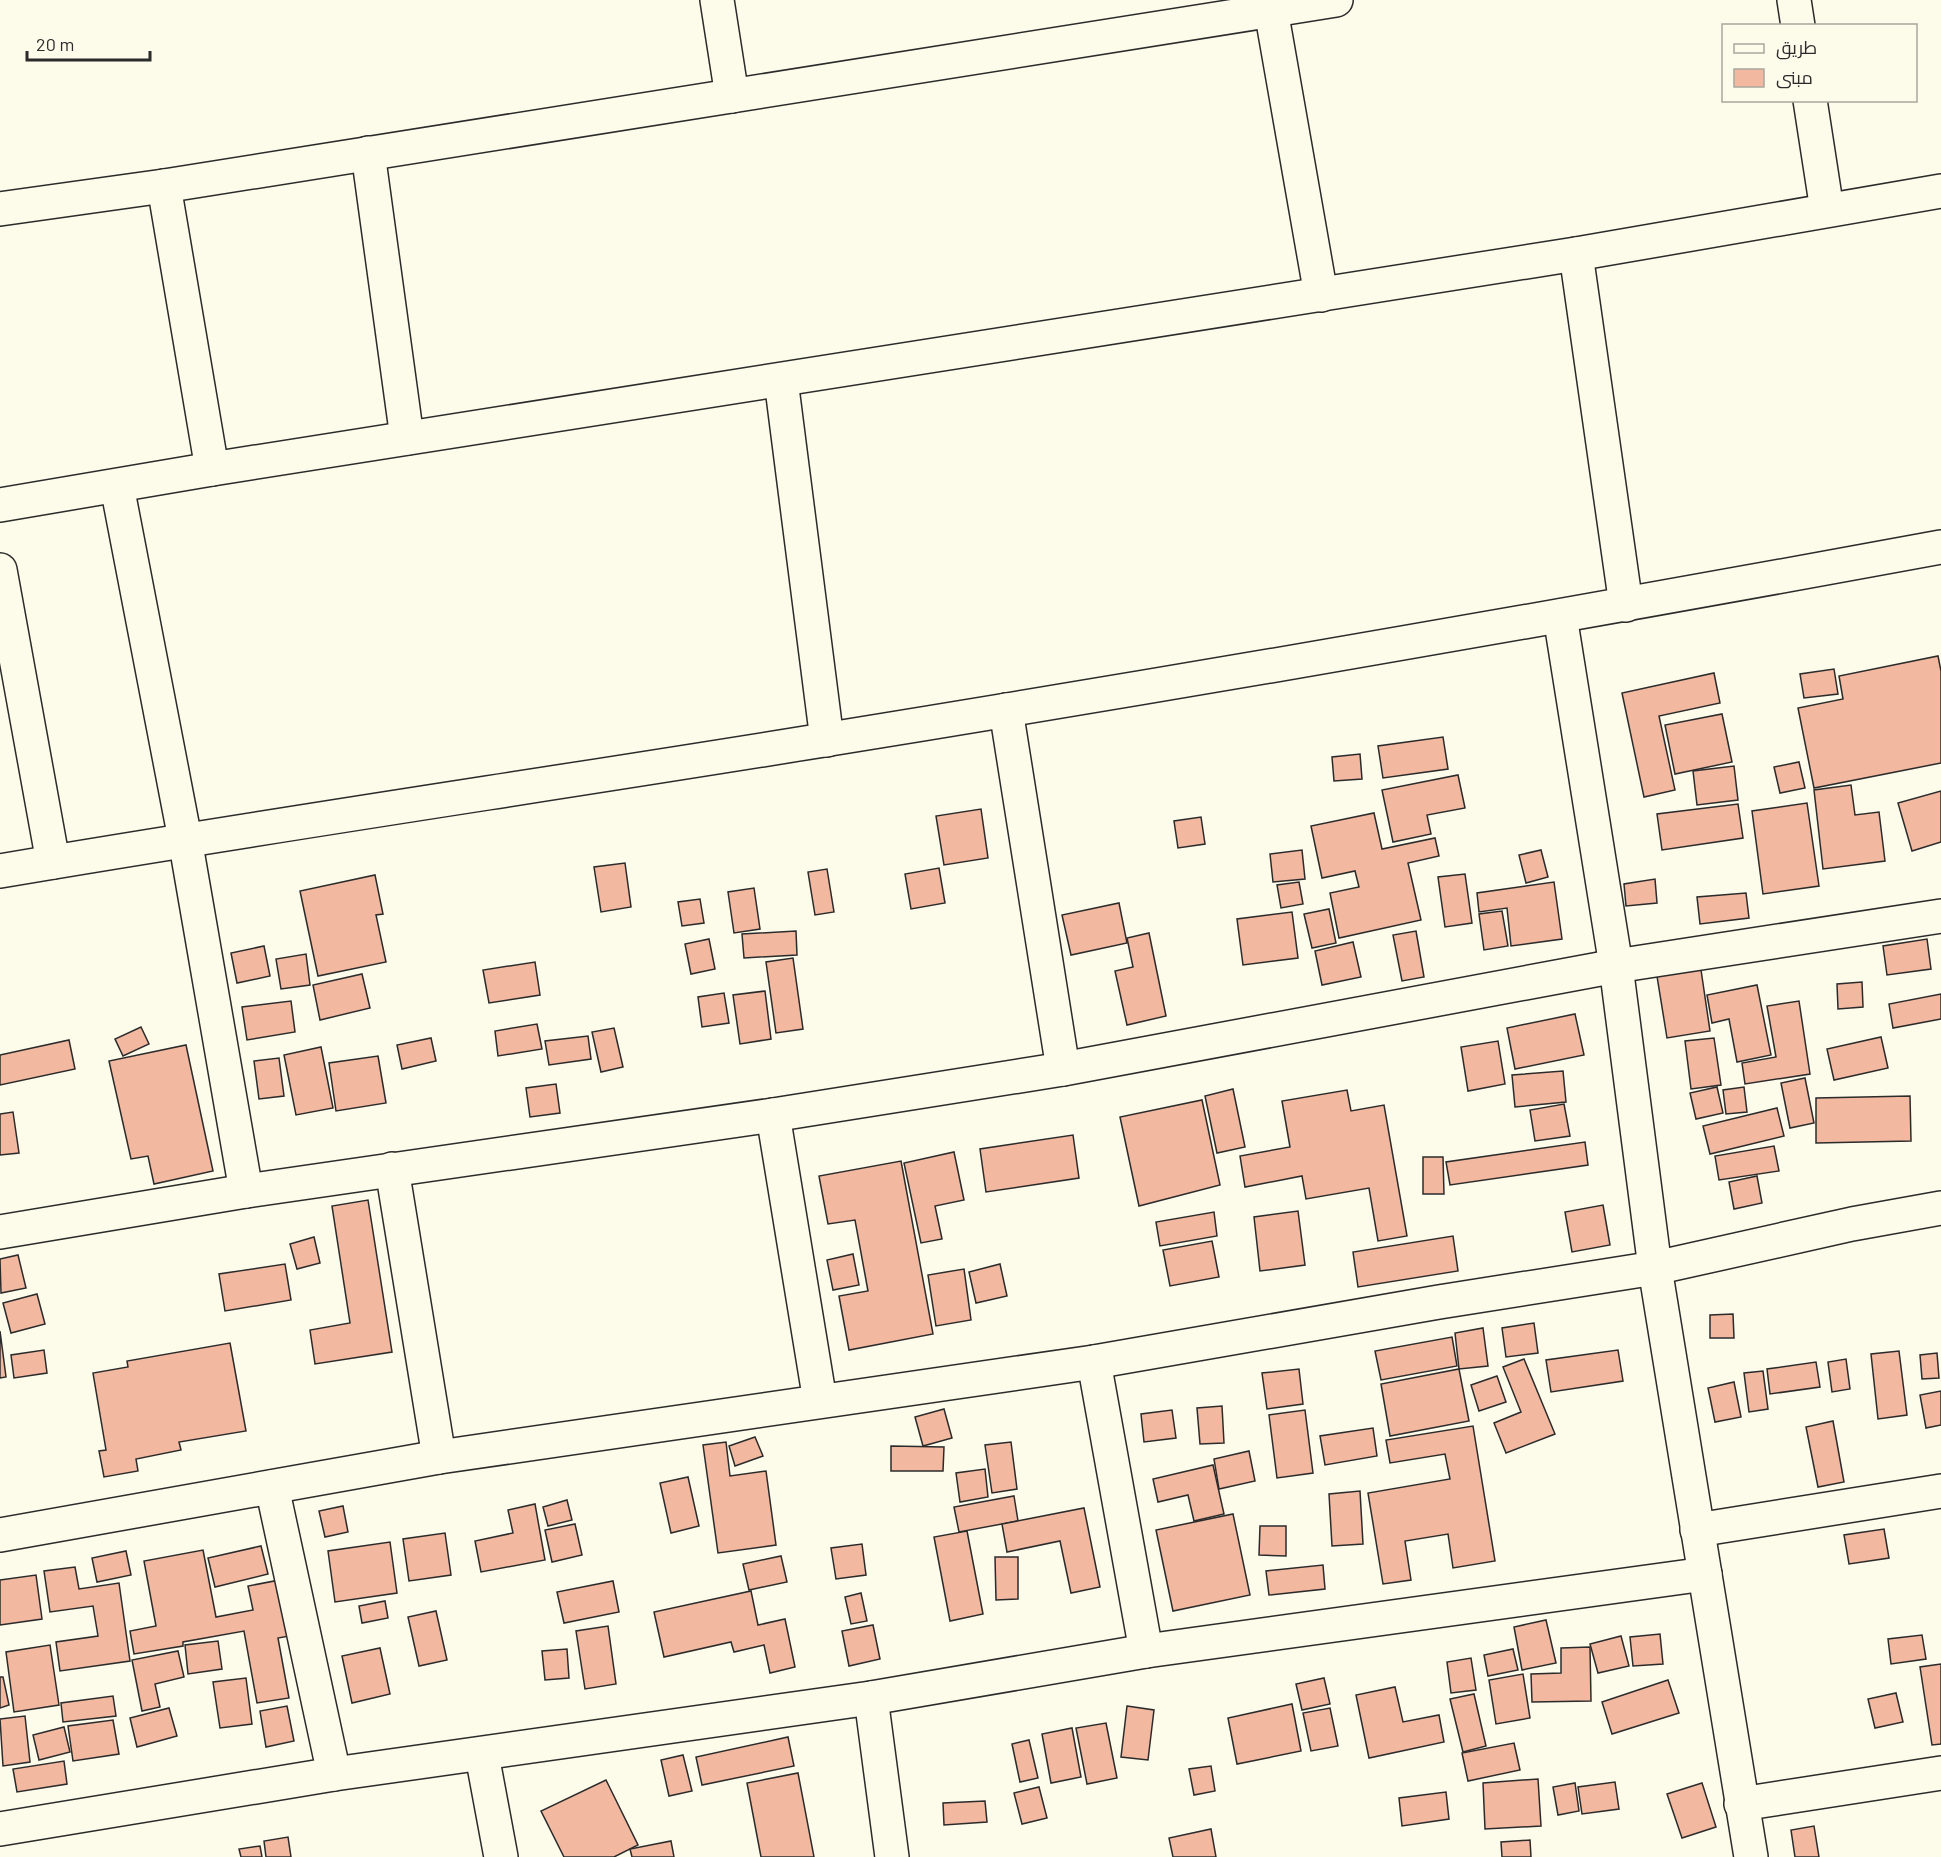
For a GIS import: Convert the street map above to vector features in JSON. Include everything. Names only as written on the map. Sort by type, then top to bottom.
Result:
[{"type":"street","points":[[717,0],[732,96]]},
{"type":"street","points":[[0,209],[164,186],[1336,0]]},
{"type":"street","points":[[1794,0],[1798,24]]},
{"type":"street","points":[[1271,10],[1321,295]]},
{"type":"street","points":[[1810,102],[1827,210]]},
{"type":"street","points":[[368,153],[407,438]]},
{"type":"street","points":[[164,186],[212,469]]},
{"type":"street","points":[[0,505],[212,469],[1576,254],[1941,190]]},
{"type":"street","points":[[1576,254],[1626,605]]},
{"type":"street","points":[[781,380],[826,740]]},
{"type":"street","points":[[117,486],[185,840],[246,1191]]},
{"type":"street","points":[[0,871],[826,740],[1626,605],[1941,548]]},
{"type":"street","points":[[0,570],[53,862]]},
{"type":"street","points":[[1560,616],[1616,966],[1655,1268],[1741,1804],[1746,1856]]},
{"type":"street","points":[[1006,710],[1064,1069]]},
{"type":"street","points":[[0,1232],[246,1191],[773,1115],[1064,1069],[1616,966],[1941,916]]},
{"type":"street","points":[[773,1115],[820,1401]]},
{"type":"street","points":[[392,1169],[439,1457]]},
{"type":"street","points":[[0,1535],[439,1457],[1094,1362],[1439,1302],[1655,1268],[1852,1224],[1941,1208]]},
{"type":"street","points":[[1094,1362],[1146,1652]]},
{"type":"street","points":[[272,1487],[334,1774]]},
{"type":"street","points":[[1698,1530],[1941,1491]]},
{"type":"street","points":[[0,1829],[334,1774],[482,1755],[871,1698],[1146,1652],[1705,1574]]},
{"type":"street","points":[[871,1698],[891,1857]]},
{"type":"street","points":[[482,1755],[501,1857]]},
{"type":"street","points":[[1741,1804],[1941,1773]]},
{"type":"building","points":[[1938,656],[1941,671],[1941,763],[1814,788],[1798,708],[1843,699],[1839,676]]},
{"type":"building","points":[[1834,669],[1838,694],[1804,698],[1800,674]]},
{"type":"building","points":[[1714,673],[1720,703],[1659,716],[1675,790],[1644,797],[1622,693]]},
{"type":"building","points":[[1722,714],[1732,762],[1675,774],[1665,725]]},
{"type":"building","points":[[1443,737],[1448,769],[1383,778],[1378,746]]},
{"type":"building","points":[[1360,754],[1362,779],[1334,781],[1332,757]]},
{"type":"building","points":[[1799,762],[1805,788],[1780,793],[1774,767]]},
{"type":"building","points":[[1734,766],[1738,800],[1697,805],[1693,771]]},
{"type":"building","points":[[1458,775],[1465,808],[1427,815],[1431,834],[1393,842],[1382,790]]},
{"type":"building","points":[[1851,785],[1855,815],[1879,812],[1885,861],[1823,869],[1814,790]]},
{"type":"building","points":[[1941,791],[1941,842],[1912,851],[1898,803]]},
{"type":"building","points":[[1807,803],[1819,886],[1763,894],[1752,811]]},
{"type":"building","points":[[1738,804],[1743,838],[1662,850],[1657,814]]},
{"type":"building","points":[[981,809],[988,858],[944,865],[936,816]]},
{"type":"building","points":[[1374,813],[1382,849],[1435,838],[1439,856],[1408,863],[1421,920],[1339,938],[1330,893],[1359,887],[1355,871],[1322,878],[1311,826]]},
{"type":"building","points":[[1201,817],[1205,844],[1178,848],[1174,821]]},
{"type":"building","points":[[1302,850],[1305,879],[1273,882],[1270,854]]},
{"type":"building","points":[[1541,850],[1548,877],[1526,883],[1519,855]]},
{"type":"building","points":[[625,863],[631,907],[601,912],[594,867]]},
{"type":"building","points":[[939,868],[945,903],[911,909],[905,874]]},
{"type":"building","points":[[827,869],[834,912],[815,915],[808,872]]},
{"type":"building","points":[[1465,874],[1472,923],[1445,927],[1438,877]]},
{"type":"building","points":[[375,875],[383,914],[376,915],[386,962],[318,976],[300,891]]},
{"type":"building","points":[[1655,879],[1657,903],[1626,906],[1624,884]]},
{"type":"building","points":[[1299,882],[1303,904],[1281,908],[1277,885]]},
{"type":"building","points":[[1554,882],[1562,939],[1511,946],[1507,908],[1479,912],[1477,893]]},
{"type":"building","points":[[754,888],[760,929],[734,933],[728,892]]},
{"type":"building","points":[[1746,893],[1749,918],[1700,924],[1697,897]]},
{"type":"building","points":[[700,899],[704,923],[682,926],[678,902]]},
{"type":"building","points":[[1119,903],[1127,943],[1071,955],[1062,915]]},
{"type":"building","points":[[1329,909],[1336,943],[1312,948],[1304,914]]},
{"type":"building","points":[[1502,911],[1508,946],[1484,950],[1479,914]]},
{"type":"building","points":[[1292,912],[1298,958],[1243,965],[1237,919]]},
{"type":"building","points":[[796,931],[797,955],[744,958],[742,934]]},
{"type":"building","points":[[1416,931],[1424,977],[1402,981],[1393,935]]},
{"type":"building","points":[[1149,933],[1166,1016],[1127,1025],[1115,971],[1133,967],[1127,938]]},
{"type":"building","points":[[709,939],[715,969],[691,974],[685,944]]},
{"type":"building","points":[[1927,939],[1931,969],[1887,975],[1883,946]]},
{"type":"building","points":[[1353,942],[1361,977],[1322,985],[1315,951]]},
{"type":"building","points":[[264,946],[270,976],[237,983],[231,953]]},
{"type":"building","points":[[306,954],[310,985],[281,989],[276,959]]},
{"type":"building","points":[[793,958],[803,1029],[776,1033],[766,962]]},
{"type":"building","points":[[535,962],[540,995],[489,1003],[483,970]]},
{"type":"building","points":[[1700,963],[1710,1031],[1667,1038],[1656,970]]},
{"type":"building","points":[[362,974],[370,1008],[320,1020],[313,985]]},
{"type":"building","points":[[1862,982],[1863,1007],[1838,1009],[1837,984]]},
{"type":"building","points":[[1757,985],[1771,1055],[1737,1062],[1729,1019],[1712,1023],[1707,995]]},
{"type":"building","points":[[765,991],[771,1039],[740,1044],[733,995]]},
{"type":"building","points":[[724,993],[729,1023],[702,1027],[698,997]]},
{"type":"building","points":[[1941,994],[1941,1019],[1893,1028],[1889,1004]]},
{"type":"building","points":[[291,1001],[295,1032],[247,1040],[242,1007]]},
{"type":"building","points":[[1799,1001],[1810,1074],[1745,1084],[1742,1063],[1776,1057],[1767,1006]]},
{"type":"building","points":[[1575,1014],[1584,1055],[1515,1069],[1507,1028]]},
{"type":"building","points":[[537,1024],[542,1049],[498,1056],[495,1031]]},
{"type":"building","points":[[141,1027],[149,1044],[123,1056],[115,1039]]},
{"type":"building","points":[[614,1028],[623,1067],[601,1072],[592,1032]]},
{"type":"building","points":[[588,1036],[591,1059],[549,1065],[545,1041]]},
{"type":"building","points":[[1881,1037],[1888,1068],[1834,1080],[1827,1049]]},
{"type":"building","points":[[431,1038],[436,1061],[402,1069],[397,1045]]},
{"type":"building","points":[[1714,1038],[1721,1085],[1691,1089],[1685,1041]]},
{"type":"building","points":[[69,1040],[75,1069],[0,1085],[0,1055]]},
{"type":"building","points":[[1498,1041],[1505,1084],[1468,1091],[1461,1047]]},
{"type":"building","points":[[186,1045],[213,1171],[154,1184],[148,1156],[131,1159],[109,1061]]},
{"type":"building","points":[[321,1047],[333,1108],[296,1115],[284,1055]]},
{"type":"building","points":[[378,1056],[386,1103],[336,1111],[329,1063]]},
{"type":"building","points":[[279,1058],[284,1096],[259,1099],[254,1061]]},
{"type":"building","points":[[1563,1071],[1566,1102],[1515,1107],[1512,1075]]},
{"type":"building","points":[[1805,1078],[1814,1123],[1790,1128],[1781,1083]]},
{"type":"building","points":[[556,1084],[560,1113],[530,1117],[526,1088]]},
{"type":"building","points":[[1717,1087],[1723,1113],[1696,1119],[1690,1093]]},
{"type":"building","points":[[1744,1087],[1747,1112],[1726,1114],[1723,1090]]},
{"type":"building","points":[[1233,1089],[1245,1147],[1217,1153],[1205,1096]]},
{"type":"building","points":[[1347,1090],[1351,1111],[1384,1105],[1407,1236],[1378,1241],[1369,1188],[1306,1199],[1302,1176],[1245,1187],[1240,1156],[1290,1147],[1282,1101]]},
{"type":"building","points":[[1910,1096],[1911,1141],[1816,1143],[1816,1098]]},
{"type":"building","points":[[1202,1100],[1220,1185],[1139,1206],[1120,1117]]},
{"type":"building","points":[[1564,1104],[1570,1136],[1535,1141],[1530,1110]]},
{"type":"building","points":[[1777,1108],[1784,1136],[1710,1154],[1703,1126]]},
{"type":"building","points":[[13,1112],[19,1153],[0,1155],[0,1114]]},
{"type":"building","points":[[1073,1135],[1079,1178],[986,1192],[980,1149]]},
{"type":"building","points":[[1585,1142],[1588,1165],[1450,1185],[1446,1162]]},
{"type":"building","points":[[1774,1146],[1779,1171],[1719,1180],[1715,1156]]},
{"type":"building","points":[[954,1152],[964,1200],[935,1206],[942,1239],[921,1243],[904,1163]]},
{"type":"building","points":[[1423,1157],[1443,1157],[1444,1194],[1423,1194]]},
{"type":"building","points":[[901,1161],[933,1334],[849,1350],[839,1296],[868,1291],[855,1220],[828,1224],[819,1176]]},
{"type":"building","points":[[1757,1176],[1762,1203],[1734,1209],[1729,1182]]},
{"type":"building","points":[[368,1200],[392,1352],[315,1364],[310,1330],[350,1323],[332,1206]]},
{"type":"building","points":[[1603,1205],[1610,1245],[1572,1252],[1565,1212]]},
{"type":"building","points":[[1298,1211],[1305,1265],[1260,1271],[1254,1217]]},
{"type":"building","points":[[1214,1212],[1217,1236],[1160,1246],[1156,1222]]},
{"type":"building","points":[[1453,1236],[1458,1271],[1358,1287],[1353,1252]]},
{"type":"building","points":[[314,1237],[320,1263],[297,1269],[290,1244]]},
{"type":"building","points":[[1212,1241],[1219,1277],[1170,1286],[1163,1250]]},
{"type":"building","points":[[853,1254],[859,1285],[833,1290],[827,1260]]},
{"type":"building","points":[[18,1255],[26,1288],[1,1293],[0,1259]]},
{"type":"building","points":[[285,1264],[291,1300],[225,1311],[219,1274]]},
{"type":"building","points":[[1000,1264],[1007,1296],[976,1303],[969,1272]]},
{"type":"building","points":[[964,1269],[971,1320],[936,1326],[928,1275]]},
{"type":"building","points":[[37,1294],[45,1324],[11,1333],[3,1303]]},
{"type":"building","points":[[1733,1314],[1734,1338],[1710,1338],[1710,1315]]},
{"type":"building","points":[[1534,1323],[1538,1353],[1506,1357],[1502,1328]]},
{"type":"building","points":[[1483,1328],[1488,1366],[1459,1369],[1455,1333]]},
{"type":"building","points":[[0,1331],[6,1377],[0,1378]]},
{"type":"building","points":[[1452,1337],[1457,1366],[1381,1380],[1375,1351]]},
{"type":"building","points":[[230,1343],[246,1431],[179,1442],[181,1450],[136,1459],[138,1471],[104,1477],[99,1451],[106,1450],[93,1373],[128,1367],[127,1361]]},
{"type":"building","points":[[44,1350],[47,1373],[14,1378],[11,1355]]},
{"type":"building","points":[[1618,1350],[1623,1381],[1551,1392],[1546,1360]]},
{"type":"building","points":[[1899,1351],[1907,1415],[1878,1419],[1871,1354]]},
{"type":"building","points":[[1937,1353],[1939,1378],[1922,1379],[1920,1355]]},
{"type":"building","points":[[1524,1359],[1555,1434],[1506,1453],[1494,1423],[1521,1412],[1503,1367]]},
{"type":"building","points":[[1846,1359],[1850,1389],[1832,1392],[1828,1362]]},
{"type":"building","points":[[1816,1362],[1820,1387],[1770,1394],[1767,1369]]},
{"type":"building","points":[[1299,1369],[1303,1404],[1267,1409],[1262,1373]]},
{"type":"building","points":[[1459,1369],[1469,1421],[1390,1436],[1381,1384]]},
{"type":"building","points":[[1763,1371],[1768,1409],[1749,1412],[1744,1373]]},
{"type":"building","points":[[1497,1376],[1506,1402],[1479,1411],[1471,1385]]},
{"type":"building","points":[[1734,1382],[1741,1417],[1715,1422],[1708,1388]]},
{"type":"building","points":[[1941,1391],[1941,1425],[1926,1428],[1920,1395]]},
{"type":"building","points":[[1222,1406],[1224,1443],[1200,1444],[1197,1408]]},
{"type":"building","points":[[944,1409],[952,1438],[923,1446],[915,1417]]},
{"type":"building","points":[[1172,1410],[1176,1438],[1144,1442],[1141,1414]]},
{"type":"building","points":[[1305,1410],[1313,1473],[1277,1478],[1269,1415]]},
{"type":"building","points":[[1833,1421],[1844,1482],[1818,1487],[1806,1427]]},
{"type":"building","points":[[1473,1426],[1495,1561],[1453,1568],[1448,1534],[1405,1541],[1411,1580],[1383,1584],[1368,1493],[1450,1479],[1445,1454],[1390,1463],[1386,1440]]},
{"type":"building","points":[[1373,1428],[1377,1456],[1325,1465],[1320,1436]]},
{"type":"building","points":[[755,1437],[763,1456],[735,1466],[729,1446]]},
{"type":"building","points":[[726,1442],[730,1476],[766,1471],[776,1545],[718,1553],[703,1445]]},
{"type":"building","points":[[1011,1442],[1017,1489],[992,1493],[985,1445]]},
{"type":"building","points":[[891,1446],[944,1447],[943,1471],[891,1471]]},
{"type":"building","points":[[1249,1451],[1255,1481],[1219,1489],[1214,1459]]},
{"type":"building","points":[[1213,1465],[1224,1514],[1194,1521],[1188,1495],[1158,1502],[1153,1479]]},
{"type":"building","points":[[985,1469],[988,1497],[960,1502],[956,1473]]},
{"type":"building","points":[[688,1477],[699,1526],[671,1533],[660,1483]]},
{"type":"building","points":[[1360,1491],[1363,1544],[1332,1546],[1329,1494]]},
{"type":"building","points":[[1014,1496],[1018,1521],[959,1532],[954,1507]]},
{"type":"building","points":[[567,1500],[572,1520],[548,1526],[543,1507]]},
{"type":"building","points":[[535,1504],[545,1560],[481,1572],[475,1541],[513,1533],[508,1510]]},
{"type":"building","points":[[343,1506],[348,1532],[325,1537],[319,1511]]},
{"type":"building","points":[[1084,1508],[1100,1587],[1071,1593],[1060,1541],[1007,1552],[1002,1524]]},
{"type":"building","points":[[1233,1514],[1250,1595],[1173,1611],[1156,1530]]},
{"type":"building","points":[[575,1524],[582,1555],[552,1562],[545,1530]]},
{"type":"building","points":[[1260,1526],[1286,1526],[1286,1556],[1259,1555]]},
{"type":"building","points":[[1884,1529],[1889,1558],[1849,1564],[1844,1535]]},
{"type":"building","points":[[967,1531],[983,1614],[950,1621],[934,1537]]},
{"type":"building","points":[[445,1533],[451,1575],[409,1581],[403,1539]]},
{"type":"building","points":[[390,1542],[397,1593],[335,1602],[328,1551]]},
{"type":"building","points":[[862,1544],[866,1575],[836,1579],[831,1548]]},
{"type":"building","points":[[261,1546],[268,1574],[215,1587],[208,1558]]},
{"type":"building","points":[[203,1550],[216,1617],[253,1610],[248,1586],[285,1579],[295,1635],[278,1638],[289,1698],[257,1703],[244,1631],[183,1642],[183,1646],[134,1654],[130,1631],[156,1626],[144,1561]]},
{"type":"building","points":[[126,1551],[131,1575],[97,1582],[92,1558]]},
{"type":"building","points":[[781,1556],[787,1582],[749,1590],[743,1564]]},
{"type":"building","points":[[995,1557],[1018,1557],[1018,1599],[996,1600]]},
{"type":"building","points":[[1323,1565],[1325,1589],[1269,1595],[1266,1571]]},
{"type":"building","points":[[75,1567],[79,1589],[119,1583],[130,1661],[60,1671],[56,1642],[98,1636],[93,1606],[50,1612],[44,1571]]},
{"type":"building","points":[[36,1575],[42,1619],[0,1625],[0,1580]]},
{"type":"building","points":[[613,1581],[619,1612],[564,1623],[557,1592]]},
{"type":"building","points":[[751,1591],[758,1625],[785,1619],[795,1667],[770,1673],[764,1645],[734,1652],[731,1642],[664,1657],[654,1612]]},
{"type":"building","points":[[861,1593],[867,1621],[851,1624],[845,1597]]},
{"type":"building","points":[[385,1601],[388,1618],[362,1623],[359,1606]]},
{"type":"building","points":[[436,1611],[447,1660],[419,1666],[408,1617]]},
{"type":"building","points":[[1546,1620],[1556,1663],[1522,1670],[1514,1627]]},
{"type":"building","points":[[873,1625],[880,1659],[849,1666],[842,1631]]},
{"type":"building","points":[[608,1626],[616,1684],[585,1689],[576,1631]]},
{"type":"building","points":[[1660,1634],[1663,1664],[1633,1666],[1630,1637]]},
{"type":"building","points":[[1922,1635],[1926,1659],[1891,1664],[1888,1639]]},
{"type":"building","points":[[1621,1636],[1629,1666],[1598,1673],[1590,1644]]},
{"type":"building","points":[[218,1641],[222,1669],[188,1674],[185,1645]]},
{"type":"building","points":[[50,1645],[59,1705],[14,1712],[6,1652]]},
{"type":"building","points":[[1590,1647],[1591,1701],[1532,1702],[1531,1674],[1561,1673],[1561,1648]]},
{"type":"building","points":[[380,1648],[390,1694],[352,1703],[342,1656]]},
{"type":"building","points":[[567,1649],[569,1678],[545,1680],[542,1651]]},
{"type":"building","points":[[1513,1649],[1518,1670],[1488,1676],[1484,1655]]},
{"type":"building","points":[[178,1651],[184,1677],[155,1684],[160,1707],[142,1711],[132,1660]]},
{"type":"building","points":[[1471,1658],[1476,1690],[1451,1693],[1447,1662]]},
{"type":"building","points":[[1941,1664],[1941,1744],[1932,1745],[1920,1667]]},
{"type":"building","points":[[1523,1674],[1530,1718],[1496,1724],[1489,1680]]},
{"type":"building","points":[[0,1677],[3,1677],[9,1705],[0,1708]]},
{"type":"building","points":[[246,1678],[252,1724],[220,1728],[213,1682]]},
{"type":"building","points":[[1324,1678],[1330,1704],[1302,1710],[1296,1684]]},
{"type":"building","points":[[1668,1680],[1679,1713],[1612,1734],[1602,1702]]},
{"type":"building","points":[[1395,1687],[1403,1722],[1439,1715],[1444,1742],[1369,1758],[1356,1695]]},
{"type":"building","points":[[1896,1693],[1903,1722],[1875,1728],[1868,1699]]},
{"type":"building","points":[[1474,1694],[1486,1746],[1463,1752],[1450,1699]]},
{"type":"building","points":[[113,1696],[116,1716],[63,1722],[61,1703]]},
{"type":"building","points":[[1292,1704],[1301,1751],[1237,1764],[1228,1718]]},
{"type":"building","points":[[287,1706],[294,1741],[266,1747],[260,1711]]},
{"type":"building","points":[[1127,1706],[1154,1710],[1148,1760],[1121,1757]]},
{"type":"building","points":[[169,1708],[177,1736],[137,1747],[130,1718]]},
{"type":"building","points":[[1330,1708],[1338,1746],[1311,1751],[1303,1713]]},
{"type":"building","points":[[25,1716],[30,1762],[3,1766],[0,1719]]},
{"type":"building","points":[[113,1720],[119,1754],[73,1761],[68,1726]]},
{"type":"building","points":[[1106,1723],[1117,1778],[1087,1784],[1076,1728]]},
{"type":"building","points":[[64,1727],[70,1752],[39,1760],[33,1735]]},
{"type":"building","points":[[1072,1728],[1081,1777],[1051,1783],[1042,1734]]},
{"type":"building","points":[[788,1737],[794,1766],[702,1785],[696,1757]]},
{"type":"building","points":[[1029,1740],[1038,1778],[1020,1782],[1012,1744]]},
{"type":"building","points":[[1514,1743],[1520,1770],[1468,1781],[1462,1753]]},
{"type":"building","points":[[683,1755],[692,1791],[669,1796],[661,1760]]},
{"type":"building","points":[[64,1761],[67,1784],[17,1792],[13,1769]]},
{"type":"building","points":[[1211,1766],[1215,1791],[1194,1795],[1189,1769]]},
{"type":"building","points":[[798,1773],[814,1857],[761,1857],[747,1783]]},
{"type":"building","points":[[1538,1779],[1541,1826],[1485,1829],[1483,1783]]},
{"type":"building","points":[[606,1780],[638,1845],[614,1857],[564,1857],[541,1811]]},
{"type":"building","points":[[1615,1782],[1619,1809],[1582,1814],[1578,1787]]},
{"type":"building","points":[[1575,1783],[1579,1811],[1558,1815],[1553,1787]]},
{"type":"building","points":[[1702,1783],[1716,1827],[1682,1838],[1667,1794]]},
{"type":"building","points":[[1039,1787],[1047,1818],[1022,1824],[1014,1793]]},
{"type":"building","points":[[1446,1792],[1449,1819],[1402,1826],[1399,1798]]},
{"type":"building","points":[[985,1801],[987,1822],[944,1825],[943,1803]]},
{"type":"building","points":[[1814,1826],[1819,1857],[1795,1857],[1791,1830]]},
{"type":"building","points":[[1211,1829],[1216,1857],[1173,1857],[1169,1838]]},
{"type":"building","points":[[288,1837],[291,1857],[266,1857],[264,1841]]},
{"type":"building","points":[[1530,1840],[1531,1857],[1502,1857],[1501,1842]]},
{"type":"building","points":[[671,1841],[674,1857],[632,1857],[630,1849]]},
{"type":"building","points":[[260,1846],[262,1857],[241,1857],[239,1849]]}]
